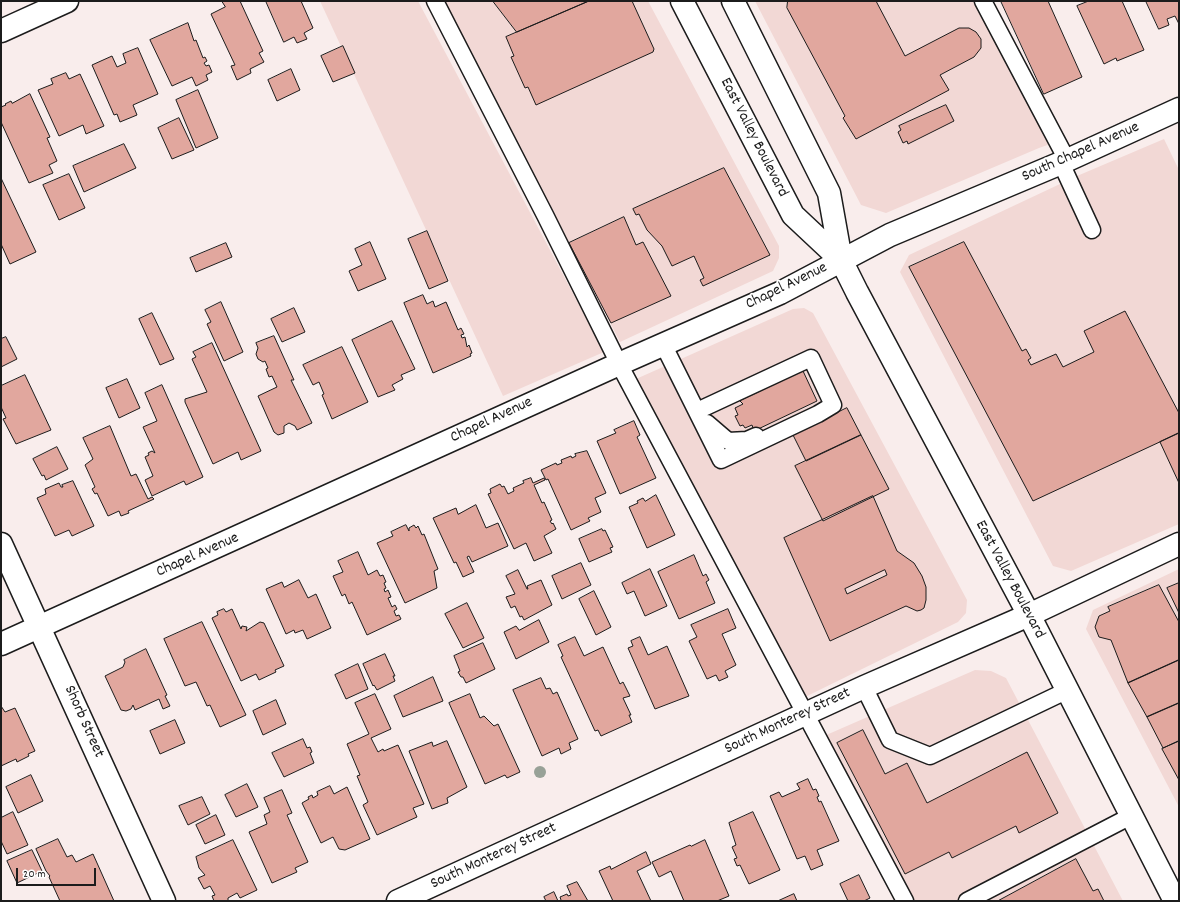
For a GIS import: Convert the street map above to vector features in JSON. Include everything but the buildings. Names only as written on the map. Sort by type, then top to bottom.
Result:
[{"type":"street","points":[[1,31],[67,1]]},
{"type":"street","name":"East Valley Boulevard","points":[[682,1],[793,215],[841,260]]},
{"type":"street","name":"East Valley Boulevard","points":[[733,1],[829,193],[841,260],[907,389],[1028,616],[1175,901]]},
{"type":"street","name":"South Chapel Avenue","points":[[982,195],[1064,161],[1179,109]]},
{"type":"street","name":"Chapel Avenue","points":[[1,644],[40,628],[618,364],[780,293],[890,235],[982,195]]},
{"type":"street","name":"Shorb Street","points":[[1,544],[164,901]]},
{"type":"street","name":"South Monterey Street","points":[[398,901],[864,686],[1028,616],[1179,544]]},
{"type":"lane","points":[[436,1],[545,215],[618,364],[806,713],[905,901]]},
{"type":"lane","points":[[982,1],[1064,161],[1092,230]]},
{"type":"lane","points":[[663,344],[698,414],[721,460],[818,414],[833,405],[811,358],[698,414]]},
{"type":"lane","points":[[864,686],[890,740],[930,756],[1066,691]]},
{"type":"lane","points":[[967,901],[1131,816]]},
{"type":"shaded area","points":[[320,1],[418,1],[604,352],[503,396]]},
{"type":"shaded area","points":[[445,1],[648,1],[779,246],[779,258],[773,271],[620,342]]},
{"type":"shaded area","points":[[755,1],[974,1],[1053,143],[886,213],[861,205]]},
{"type":"shaded area","points":[[1164,139],[1179,170],[1179,524],[1071,571],[1053,566],[900,272],[909,255],[1077,176]]},
{"type":"shaded area","points":[[804,308],[813,313],[967,600],[966,613],[958,622],[803,698],[636,379],[793,309]]},
{"type":"shaded area","points":[[1179,569],[1179,807],[1086,629],[1093,610]]},
{"type":"shaded area","points":[[975,670],[991,671],[1006,678],[1123,901],[911,901],[824,736]]}]
